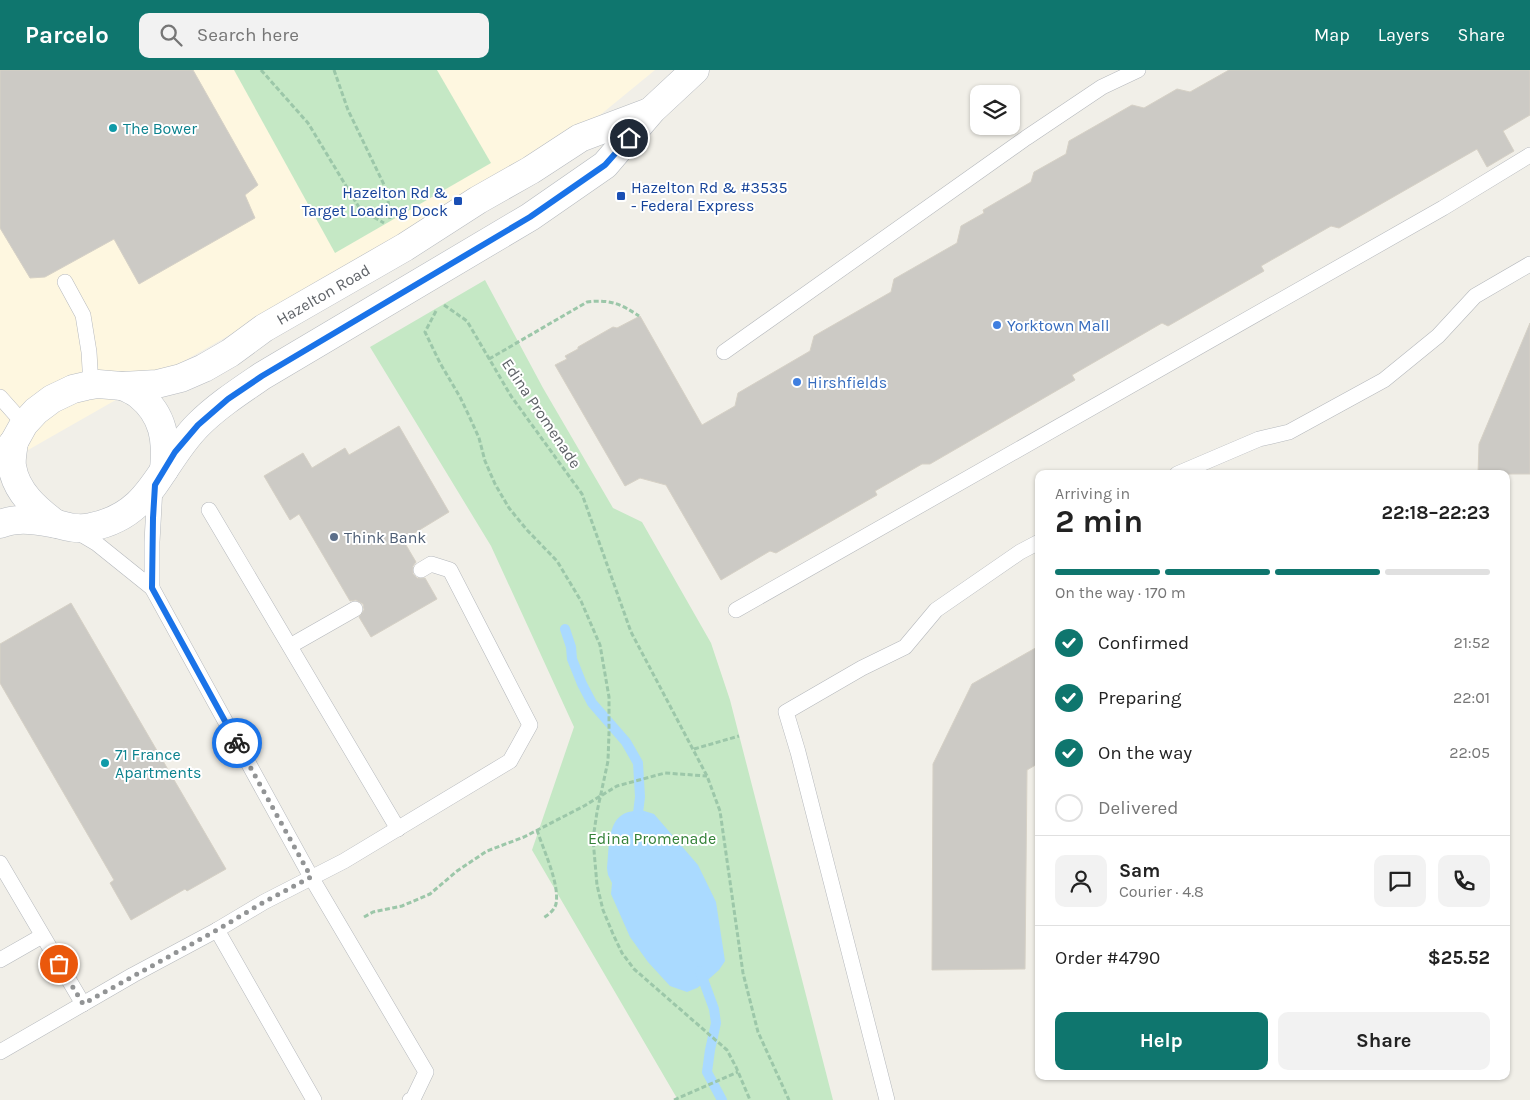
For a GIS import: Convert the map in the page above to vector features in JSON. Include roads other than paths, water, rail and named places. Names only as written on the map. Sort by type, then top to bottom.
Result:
[{"type":"street","name":"Hazelton Road","points":[[0,524],[19,520],[89,528],[126,515],[144,499],[160,478],[175,452],[198,425],[228,399],[262,376],[530,217],[605,165],[684,73]]},
{"type":"street","name":"Hazelton Road","points":[[13,442],[36,411],[72,389],[108,384],[122,386],[157,384],[181,378],[204,368],[230,353],[264,328],[404,247],[580,138],[652,110]]},
{"type":"street","points":[[122,386],[139,394],[150,406],[164,433],[166,450],[160,478]]},
{"type":"street","points":[[13,442],[12,465],[24,496],[36,509],[63,526]]},
{"type":"lane","points":[[724,352],[1033,133],[1102,87],[1138,70]]},
{"type":"lane","points":[[736,610],[1443,208],[1530,155]]},
{"type":"lane","points":[[1186,470],[1259,439],[1289,432],[1384,380],[1438,336],[1475,296],[1530,264]]},
{"type":"lane","points":[[65,282],[82,315],[89,352],[91,385]]},
{"type":"lane","points":[[0,397],[13,442]]},
{"type":"lane","points":[[152,588],[152,542],[160,478]]},
{"type":"lane","points":[[209,510],[398,829]]},
{"type":"lane","points":[[63,526],[96,543],[152,588],[311,877],[426,1072],[413,1098],[410,1100]]},
{"type":"lane","points":[[887,1100],[808,789],[786,712],[862,668],[905,647],[936,610],[1020,552],[1035,544]]},
{"type":"lane","points":[[0,1052],[264,902],[344,861],[510,761],[530,725],[450,570],[431,564],[421,570]]},
{"type":"lane","points":[[290,646],[355,609]]},
{"type":"lane","points":[[0,863],[83,1004]]},
{"type":"lane","points":[[217,930],[314,1100]]},
{"type":"lane","points":[[0,960],[42,936]]},
{"type":"water","points":[[641,810],[654,814],[698,865],[716,902],[725,961],[710,978],[697,988],[687,992],[670,986],[648,962],[630,937],[611,894],[612,883],[607,868],[611,832],[617,819],[631,811]]},
{"type":"waterway","points":[[565,629],[571,647],[572,659],[592,703],[626,742],[638,763],[640,797],[638,813],[642,823]]},
{"type":"waterway","points":[[700,971],[714,1009],[716,1023],[707,1072],[722,1100]]},
{"type":"place","name":"The Bower","points":[[113,128]]},
{"type":"place","name":"Hazelton Rd & #3535 - Federal Express","points":[[621,196]]},
{"type":"place","name":"Hazelton Rd & Target Loading Dock","points":[[458,201]]},
{"type":"place","name":"Yorktown Mall","points":[[997,325]]},
{"type":"place","name":"Hirshfields","points":[[797,382]]},
{"type":"place","name":"Think Bank","points":[[334,537]]},
{"type":"place","name":"71 France Apartments","points":[[105,763]]},
{"type":"park label","name":"Edina Promenade","points":[[652,838]]}]
